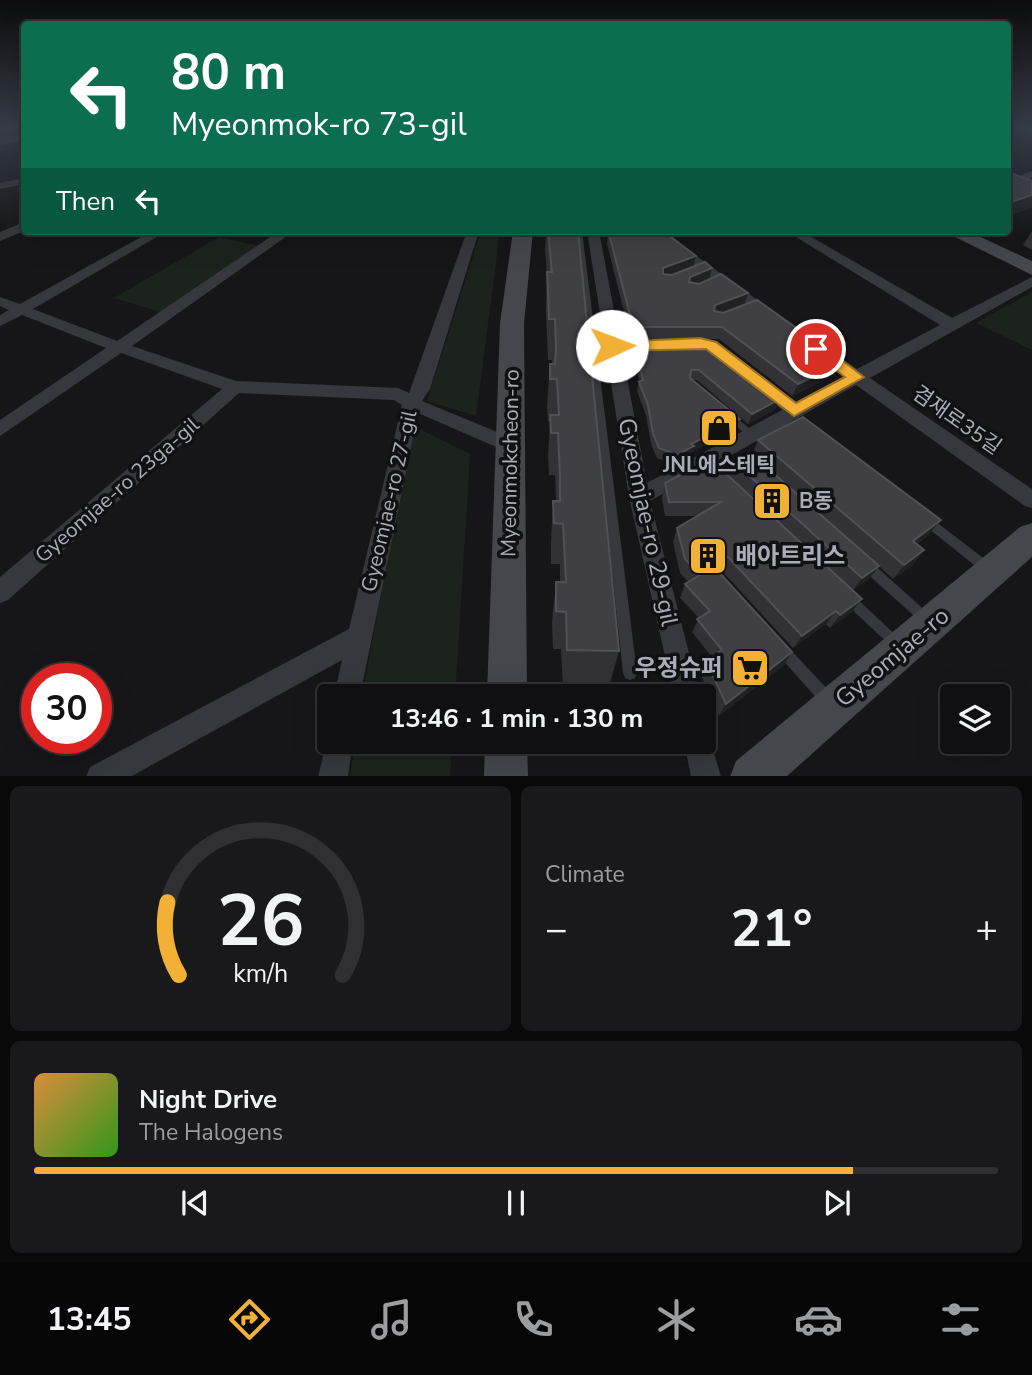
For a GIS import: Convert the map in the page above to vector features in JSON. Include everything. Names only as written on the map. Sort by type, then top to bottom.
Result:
[{"type":"main road","name":"Myeonmokcheon-ro","points":[[507,684],[512,323],[523,235]]},
{"type":"main road","points":[[961,235],[1032,269]]},
{"type":"main road","name":"Gyeomjae-ro","points":[[752,776],[1032,537]]},
{"type":"main road","points":[[506,754],[506,776]]},
{"type":"street","points":[[1011,184],[1032,174]]},
{"type":"street","points":[[0,186],[21,182]]},
{"type":"street","points":[[1011,186],[1020,190]]},
{"type":"street","points":[[0,237],[21,227]]},
{"type":"street","points":[[0,321],[154,235]]},
{"type":"street","points":[[0,429],[282,235]]},
{"type":"street","name":"Gyeomjae-ro 27-gil","points":[[349,684],[411,403],[421,389],[472,235]]},
{"type":"street","name":"Gyeomjae-ro 29-gil","points":[[593,235],[595,294],[612,346],[639,497],[684,684]]},
{"type":"street","points":[[658,235],[699,271],[752,308],[779,322]]},
{"type":"street","points":[[799,235],[952,325]]},
{"type":"street","points":[[639,497],[708,466],[736,450],[751,434],[791,417],[856,377],[1032,281]]},
{"type":"street","points":[[0,301],[119,347],[235,387],[398,394],[411,403],[510,445]]},
{"type":"street","points":[[612,346],[700,343],[711,345],[791,417]]},
{"type":"street","name":"겸재로35길","points":[[812,346],[1032,500]]},
{"type":"street","name":"Gyeomjae-ro 23ga-gil","points":[[0,592],[235,387]]},
{"type":"street","points":[[100,776],[358,638]]},
{"type":"street","points":[[332,776],[337,754]]},
{"type":"street","points":[[701,754],[706,776]]},
{"type":"lane","points":[[580,235],[595,294],[630,673]]},
{"type":"lane","points":[[722,409],[751,434]]},
{"type":"lane","points":[[922,517],[992,572]]},
{"type":"lane","points":[[854,554],[931,623]]},
{"type":"lane","points":[[845,595],[902,648]]},
{"type":"lane","points":[[770,637],[834,706]]},
{"type":"shaded area","points":[[480,235],[499,235],[476,416],[427,401]]},
{"type":"shaded area","points":[[219,237],[264,247],[167,314],[114,298]]},
{"type":"shaded area","points":[[1032,292],[1032,350],[976,323]]},
{"type":"shaded area","points":[[413,426],[470,454],[456,684],[364,684]]},
{"type":"shaded area","points":[[353,754],[451,754],[450,776],[350,776]]},
{"type":"building","points":[[1011,173],[1032,181],[1032,195],[1011,202]]},
{"type":"building","points":[[548,235],[578,235],[619,651],[567,650],[566,612],[556,611],[556,582],[566,582],[563,524],[554,523],[553,501],[560,501],[560,476],[558,433],[551,433],[550,415],[559,415],[557,379],[550,379],[550,364],[555,364],[556,348],[555,319],[549,319],[547,272],[552,272]]},
{"type":"building","points":[[610,235],[668,235],[696,256],[663,268],[663,274],[672,275],[705,262],[712,268],[690,277],[689,282],[699,284],[721,274],[748,293],[715,305],[714,311],[723,313],[757,300],[840,359],[841,363],[798,384],[722,327],[633,327]]},
{"type":"building","points":[[709,343],[780,399],[752,414],[699,370],[691,370],[690,378],[740,419],[691,444],[694,446],[677,455],[659,448],[653,434],[648,405],[639,382],[643,380],[634,345]]},
{"type":"building","points":[[803,417],[941,520],[913,541],[924,550],[904,565],[758,440]]},
{"type":"building","points":[[749,452],[879,566],[862,578],[733,461]]},
{"type":"building","points":[[710,459],[862,599],[840,615],[836,611],[802,636],[728,557],[717,557],[713,562],[716,569],[792,652],[726,704],[706,661],[722,650],[697,619],[710,611],[685,584],[700,575],[685,559],[677,528],[721,502],[669,502],[665,483]]},
{"type":"place","name":"JNL에스테틱","points":[[719,428]]},
{"type":"place","name":"B동","points":[[772,501]]},
{"type":"place","name":"배아트리스","points":[[708,556]]},
{"type":"place","name":"우정슈퍼","points":[[750,668]]},
{"type":"route","points":[[612,346],[700,343],[711,345],[794,410],[856,377],[816,349]]}]
